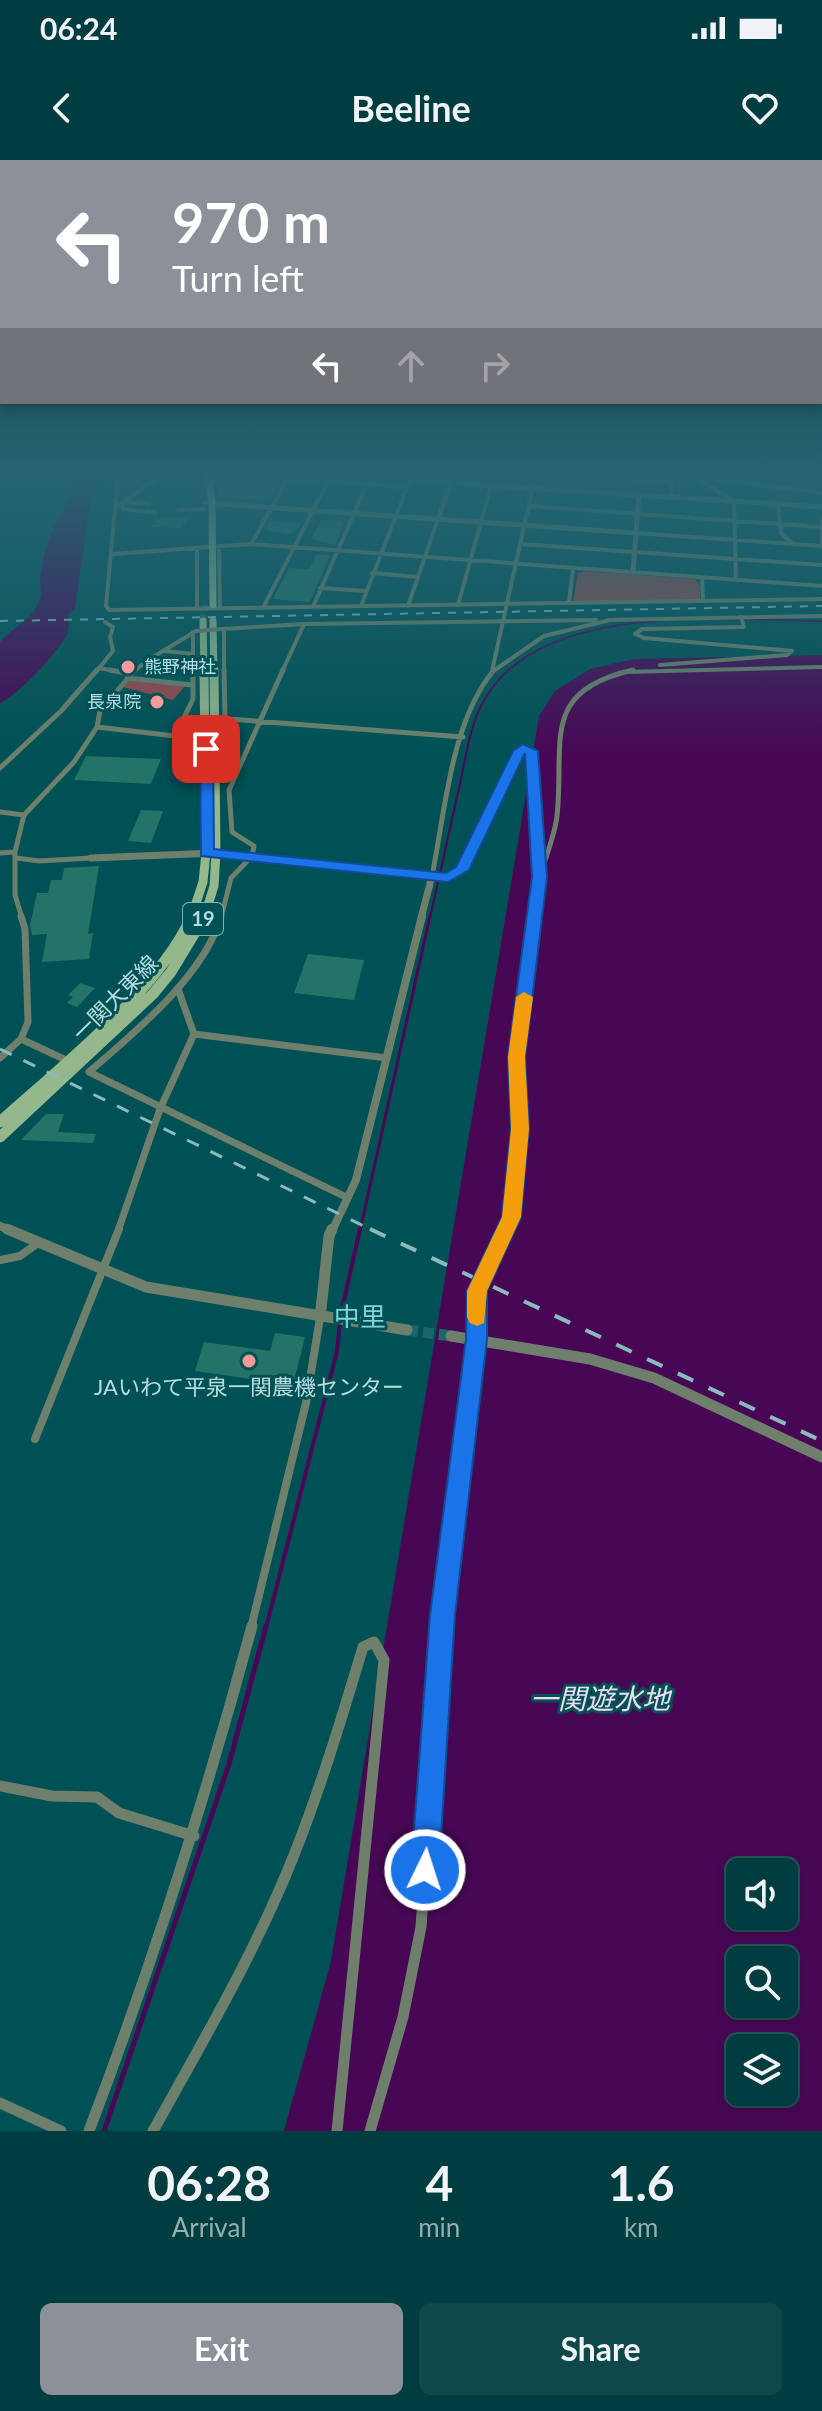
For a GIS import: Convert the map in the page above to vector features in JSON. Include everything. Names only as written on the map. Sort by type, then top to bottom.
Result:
[{"type":"main road","points":[[213,569],[213,606]]},
{"type":"main road","name":"一関大東線","points":[[0,1137],[153,994],[197,933],[205,916],[214,886],[211,853],[216,718],[208,621]]},
{"type":"main road","name":"一関大東線","points":[[0,1122],[147,985],[180,943],[202,894],[211,853]]},
{"type":"street","points":[[111,569],[106,606],[109,610],[822,599]]},
{"type":"street","points":[[197,569],[197,609]]},
{"type":"street","points":[[213,569],[213,606]]},
{"type":"street","points":[[263,608],[283,569]]},
{"type":"street","points":[[313,607],[329,569]]},
{"type":"street","points":[[361,606],[374,569]]},
{"type":"street","points":[[408,606],[421,569]]},
{"type":"street","points":[[458,605],[468,569]]},
{"type":"street","points":[[89,2131],[144,1989],[194,1836],[242,1671],[304,1413],[320,1318],[329,1236],[356,1180],[434,876],[471,705],[492,671],[514,569]]},
{"type":"street","points":[[569,603],[573,569]]},
{"type":"street","points":[[588,569],[822,586]]},
{"type":"street","points":[[736,569],[736,580]]},
{"type":"street","points":[[372,573],[418,577]]},
{"type":"street","points":[[702,577],[703,601]]},
{"type":"street","points":[[320,588],[366,591]]},
{"type":"street","points":[[370,2131],[403,2017],[421,1927],[443,1615],[476,1339],[477,1291],[511,1217],[520,1129],[516,1057],[540,877],[557,819],[562,718],[567,704],[586,687],[605,677],[709,659],[787,655],[792,651],[644,638],[635,634],[642,629],[822,616]]},
{"type":"street","points":[[492,671],[545,635],[610,620]]},
{"type":"street","points":[[0,1058],[21,1039],[28,1020],[25,929],[15,895],[16,855],[24,815],[74,762],[97,727],[100,711],[129,676],[154,654],[165,651],[194,631],[304,624],[742,621]]},
{"type":"street","points":[[0,768],[61,711],[113,651],[110,637],[113,627],[105,622]]},
{"type":"street","points":[[304,624],[229,790],[232,832],[252,842],[252,856],[234,873],[218,928],[178,989],[89,1072],[348,1198]]},
{"type":"street","points":[[216,718],[223,629]]},
{"type":"street","points":[[97,727],[175,736],[193,699],[194,631]]},
{"type":"street","points":[[165,651],[193,654]]},
{"type":"street","points":[[640,670],[822,667]]},
{"type":"street","points":[[99,668],[129,676],[193,685]]},
{"type":"street","points":[[184,720],[260,719],[463,737]]},
{"type":"street","points":[[0,853],[39,861],[211,853],[448,877],[462,870],[523,747],[532,751],[540,877]]},
{"type":"street","points":[[0,812],[24,815]]},
{"type":"street","points":[[35,1439],[104,1272],[160,1109],[194,1034],[178,989]]},
{"type":"street","points":[[194,1034],[387,1058]]},
{"type":"street","points":[[21,1039],[66,1060]]},
{"type":"street","points":[[0,1226],[146,1287],[407,1330]]},
{"type":"street","points":[[0,1260],[20,1256],[38,1243]]},
{"type":"street","points":[[451,1336],[590,1359],[654,1378],[822,1457]]},
{"type":"street","points":[[153,2131],[226,2000],[293,1857],[336,1738],[363,1647],[374,1642],[384,1660],[337,2131]]},
{"type":"street","points":[[0,1786],[52,1796],[97,1797],[119,1813],[194,1836]]},
{"type":"street","points":[[0,2103],[61,2131]]},
{"type":"shaded area","points":[[578,573],[695,579],[700,586],[700,600],[573,602]]},
{"type":"shaded area","points":[[130,680],[185,686],[173,700],[123,687]]},
{"type":"water","points":[[41,569],[81,569],[75,608],[68,615],[67,634],[47,662],[0,703],[0,642],[39,603]]},
{"type":"water","name":"一関遊水地","points":[[822,655],[822,2131],[284,2131],[331,1961],[539,716],[555,691],[590,669],[634,659]]},
{"type":"building","points":[[288,569],[324,569],[310,602],[273,599]]},
{"type":"building","points":[[86,756],[161,759],[151,784],[74,780]]},
{"type":"building","points":[[141,810],[163,811],[151,843],[128,841]]},
{"type":"building","points":[[99,866],[88,934],[93,933],[89,959],[42,962],[47,934],[32,935],[30,925],[37,893],[48,893],[51,880],[62,880],[64,868]]},
{"type":"building","points":[[308,954],[364,960],[354,1000],[294,993]]},
{"type":"building","points":[[80,983],[95,988],[77,1007],[67,1003],[73,997],[68,995]]},
{"type":"building","points":[[46,1114],[64,1114],[58,1132],[96,1134],[93,1143],[21,1140]]},
{"type":"building","name":"JAいわて平泉一関農機センター","points":[[275,1333],[305,1337],[293,1385],[195,1371],[204,1342],[270,1351]]},
{"type":"waterway","points":[[430,918],[474,723],[496,682],[531,654],[575,635],[624,624],[730,619],[822,621]]},
{"type":"waterway","points":[[360,1231],[430,916]]},
{"type":"waterway","points":[[341,1314],[360,1229]]},
{"type":"waterway","points":[[266,1628],[337,1351],[340,1322]]},
{"type":"waterway","points":[[104,2131],[229,1764],[266,1626]]},
{"type":"tunnel","points":[[203,621],[205,605]]},
{"type":"tunnel","points":[[407,1330],[451,1336]]},
{"type":"railway","points":[[0,621],[822,606]]},
{"type":"railway","points":[[0,1049],[374,1231]]},
{"type":"railway","points":[[370,1229],[822,1441]]},
{"type":"slow traffic","points":[[477,1317],[477,1291],[511,1217],[520,1129],[516,1057],[524,997]]},
{"type":"place","name":"熊野神社","points":[[128,667]]},
{"type":"place","name":"長泉院","points":[[157,702]]},
{"type":"place","name":"JAいわて平泉一関農機センター","points":[[249,1361]]},
{"type":"district","name":"中里","points":[[360,1317]]},
{"type":"route","points":[[206,749],[206,853],[448,877],[462,870],[520,751],[523,747],[532,751],[540,877],[516,1057],[520,1129],[511,1217],[477,1291],[476,1339],[443,1615],[425,1870]]}]
